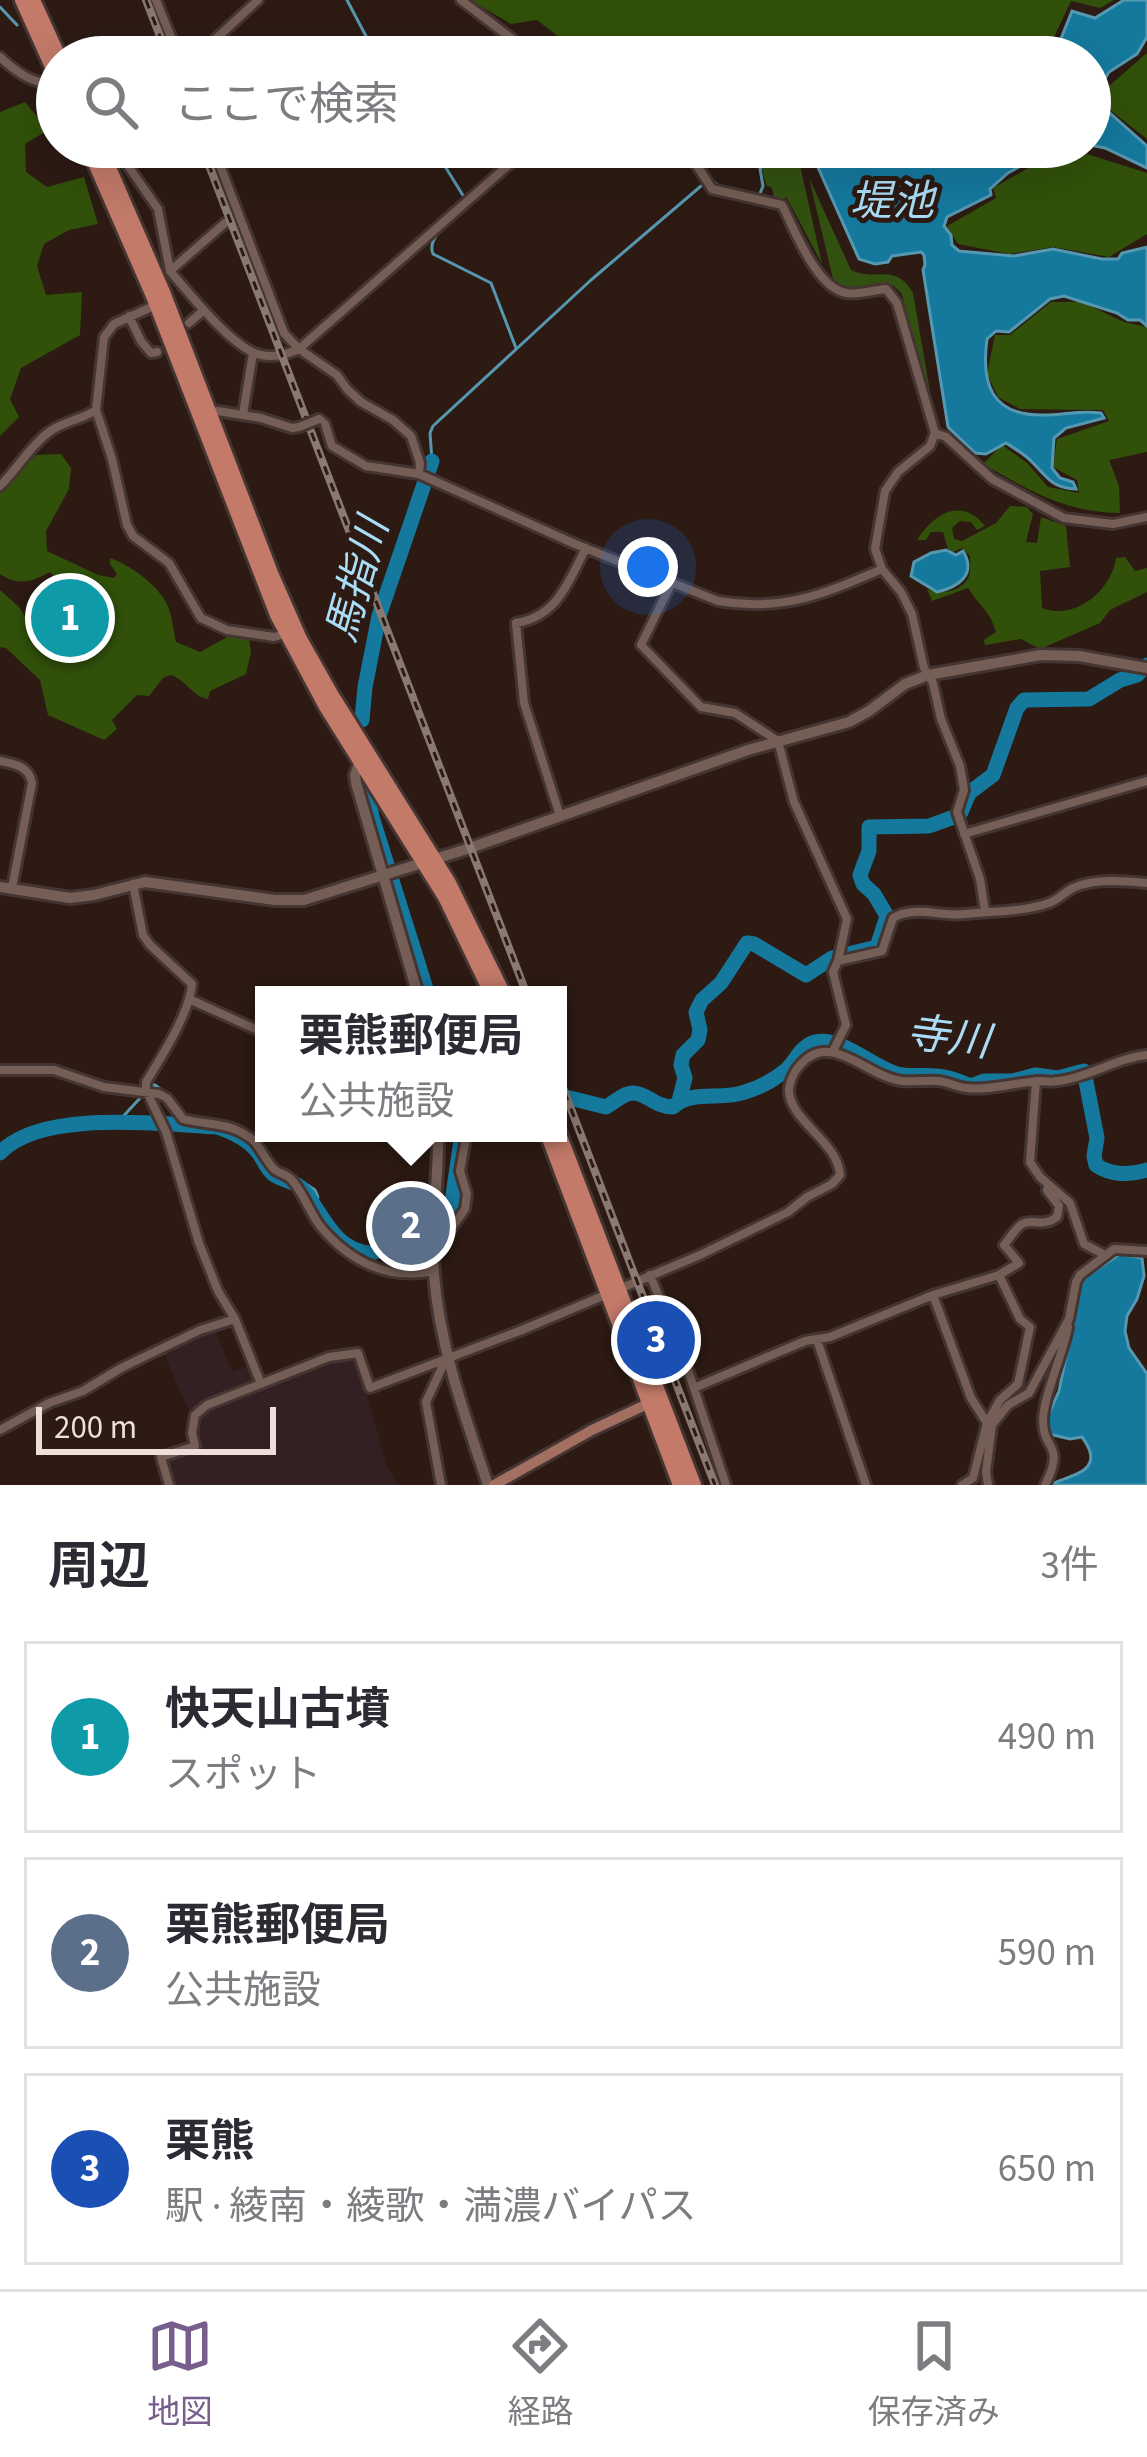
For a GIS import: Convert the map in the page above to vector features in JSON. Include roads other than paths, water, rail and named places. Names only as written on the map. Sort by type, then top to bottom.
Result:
[{"type":"highway","points":[[22,0],[38,36]]},
{"type":"highway","points":[[33,0],[49,36]]},
{"type":"highway","points":[[98,168],[162,303],[260,574],[325,705],[429,861],[488,986]]},
{"type":"highway","points":[[108,168],[209,412],[291,632],[480,943],[500,986]]},
{"type":"highway","points":[[551,1142],[613,1292]]},
{"type":"highway","points":[[562,1142],[680,1485]]},
{"type":"highway","points":[[653,1401],[694,1485]]},
{"type":"main road","points":[[491,1485],[653,1401]]},
{"type":"street","points":[[156,0],[171,36]]},
{"type":"street","points":[[219,36],[258,0]]},
{"type":"street","points":[[461,0],[510,36]]},
{"type":"street","points":[[0,57],[36,81]]},
{"type":"street","points":[[129,168],[158,209],[170,271],[204,310],[253,353],[282,356],[299,349],[505,168]]},
{"type":"street","points":[[221,168],[284,333],[337,375],[361,402],[393,419],[411,436],[424,476]]},
{"type":"street","points":[[698,168],[712,189],[782,205],[809,258],[832,287],[848,293],[886,289],[898,303],[935,433],[930,446],[898,472],[885,491],[875,549],[882,569],[912,614],[924,668],[964,779],[957,814],[980,879],[985,911]]},
{"type":"street","points":[[170,271],[225,223]]},
{"type":"street","points":[[162,303],[114,324],[104,337],[96,410],[127,525],[169,563],[201,618],[227,630],[274,637],[291,632]]},
{"type":"street","points":[[189,323],[204,310]]},
{"type":"street","points":[[128,316],[141,341],[157,352]]},
{"type":"street","points":[[243,414],[253,353]]},
{"type":"street","points":[[0,486],[44,435],[96,410]]},
{"type":"street","points":[[209,412],[243,414],[292,428],[319,419],[332,446],[366,466],[424,476],[670,584],[731,603],[813,598],[882,569]]},
{"type":"street","points":[[935,433],[946,437],[992,478],[1064,518],[1113,524],[1147,517]]},
{"type":"street","points":[[560,816],[524,704],[516,623],[553,608],[586,548]]},
{"type":"street","points":[[670,584],[641,645],[643,650],[701,707],[735,713],[778,741],[794,802],[847,919],[833,972],[846,1025],[836,1046]]},
{"type":"street","points":[[0,761],[26,770],[32,783],[6,887],[70,898],[145,882],[304,900],[778,741],[849,722],[904,684],[928,676],[1041,655],[1143,667]]},
{"type":"street","points":[[360,761],[356,783],[388,873],[417,986]]},
{"type":"street","points":[[964,834],[1147,782]]},
{"type":"street","points":[[838,958],[882,951],[893,918],[904,912],[955,915],[1052,902],[1082,884],[1147,883]]},
{"type":"street","points":[[133,884],[143,935],[192,984],[146,1090],[162,1124],[205,1259],[261,1384]]},
{"type":"street","points":[[189,999],[255,1029]]},
{"type":"street","points":[[170,1485],[160,1457],[195,1446],[195,1414],[207,1405],[328,1357],[358,1353],[370,1388],[613,1292],[788,1212],[838,1180],[837,1160],[796,1108],[789,1090],[801,1063],[820,1051],[836,1046],[902,1081],[941,1082],[969,1089],[1054,1082],[1147,1054]]},
{"type":"street","points":[[0,1070],[54,1070],[104,1087],[146,1090],[167,1098],[188,1121],[218,1123],[241,1132],[254,1141],[272,1167],[292,1181],[320,1226],[338,1244],[375,1270],[410,1276],[434,1271]]},
{"type":"street","points":[[1036,1081],[1029,1155],[1035,1172],[1070,1202],[1084,1244],[1105,1255]]},
{"type":"street","points":[[438,1142],[434,1271],[447,1359],[491,1485]]},
{"type":"street","points":[[434,1240],[442,1245],[465,1209],[467,1195],[460,1171],[465,1142]]},
{"type":"street","points":[[694,1388],[805,1341],[830,1337],[933,1295],[999,1275],[1019,1263],[1004,1245],[1021,1225],[1045,1224],[1057,1217],[1059,1206],[1047,1190],[1049,1184]]},
{"type":"street","points":[[1045,1485],[1055,1453],[1043,1427],[1043,1415],[1062,1354],[1076,1282],[1105,1255],[1120,1248],[1147,1251]]},
{"type":"street","points":[[650,1275],[726,1485]]},
{"type":"street","points":[[962,1485],[973,1478],[1000,1400],[1018,1384],[1030,1327],[1020,1319],[999,1275]]},
{"type":"street","points":[[933,1295],[970,1398],[990,1424]]},
{"type":"street","points":[[0,1430],[200,1330],[235,1319]]},
{"type":"street","points":[[988,1485],[990,1424],[1008,1405],[1030,1393],[1069,1319]]},
{"type":"street","points":[[817,1340],[866,1485]]},
{"type":"street","points":[[441,1485],[426,1402],[447,1359]]},
{"type":"water","points":[[1124,0],[1147,0],[1147,37],[1137,54],[1111,71],[1111,36],[1062,36],[1072,11],[1095,18]]},
{"type":"water","points":[[1111,114],[1147,146],[1147,168],[1111,151]]},
{"type":"water","name":"堤池","points":[[818,168],[1017,168],[990,189],[991,195],[947,217],[944,226],[959,251],[1014,256],[1053,249],[1118,259],[1122,253],[1147,247],[1147,326],[1064,296],[1050,299],[1009,332],[996,331],[987,339],[988,383],[1001,403],[1026,414],[1094,412],[1104,418],[1066,428],[1054,438],[1052,468],[1076,489],[1051,481],[1006,443],[986,454],[975,453],[948,427],[924,255],[892,256],[888,262],[875,264],[859,259]]},
{"type":"water","points":[[946,550],[956,555],[963,551],[967,559],[967,573],[959,583],[937,592],[911,576],[914,562]]},
{"type":"water","points":[[1120,1254],[1142,1258],[1144,1276],[1125,1331],[1129,1348],[1147,1374],[1147,1485],[1050,1485],[1089,1465],[1089,1449],[1082,1437],[1049,1434],[1048,1416],[1059,1391],[1081,1283]]},
{"type":"waterway","points":[[347,0],[366,36]]},
{"type":"waterway","points":[[0,7],[17,25]]},
{"type":"waterway","points":[[446,168],[464,197]]},
{"type":"waterway","points":[[710,179],[720,187],[759,196],[761,168]]},
{"type":"waterway","points":[[432,461],[433,426],[701,186]]},
{"type":"waterway","points":[[465,210],[437,235],[433,254],[491,283],[516,348]]},
{"type":"waterway","name":"馬指川","points":[[362,720],[379,616],[432,461]]},
{"type":"waterway","points":[[679,1101],[685,1078],[683,1055],[698,1040],[700,1030],[696,1012],[747,943],[806,975],[832,958],[877,947],[887,916],[860,875],[869,851],[869,827],[929,826],[954,817],[969,793],[993,775],[1024,700],[1089,699],[1147,665]]},
{"type":"waterway","name":"馬指川","points":[[367,790],[425,986]]},
{"type":"waterway","name":"寺川","points":[[567,1097],[606,1107],[634,1093],[673,1107],[689,1098],[736,1094],[772,1080],[808,1045],[822,1041],[897,1074],[951,1078],[971,1086],[1084,1071],[1097,1138],[1096,1165],[1121,1174],[1147,1170]]},
{"type":"waterway","points":[[30,1066],[56,1067]]},
{"type":"waterway","points":[[150,1085],[166,1093]]},
{"type":"waterway","points":[[117,1123],[142,1096]]},
{"type":"waterway","points":[[205,1120],[231,1124]]},
{"type":"waterway","points":[[0,1153],[19,1139],[71,1125],[134,1122],[217,1127],[244,1139],[273,1174],[302,1188],[339,1239],[371,1253],[444,1232],[461,1142]]},
{"type":"waterway","points":[[292,1175],[315,1190],[318,1197],[313,1206]]},
{"type":"railway","points":[[146,0],[160,36]]},
{"type":"railway","points":[[210,168],[524,986]]},
{"type":"railway","points":[[567,1099],[715,1485]]},
{"type":"place","name":"快天山古墳","points":[[70,618]]},
{"type":"place","name":"栗熊郵便局","points":[[411,1226]]},
{"type":"place","name":"栗熊","points":[[656,1340]]}]
